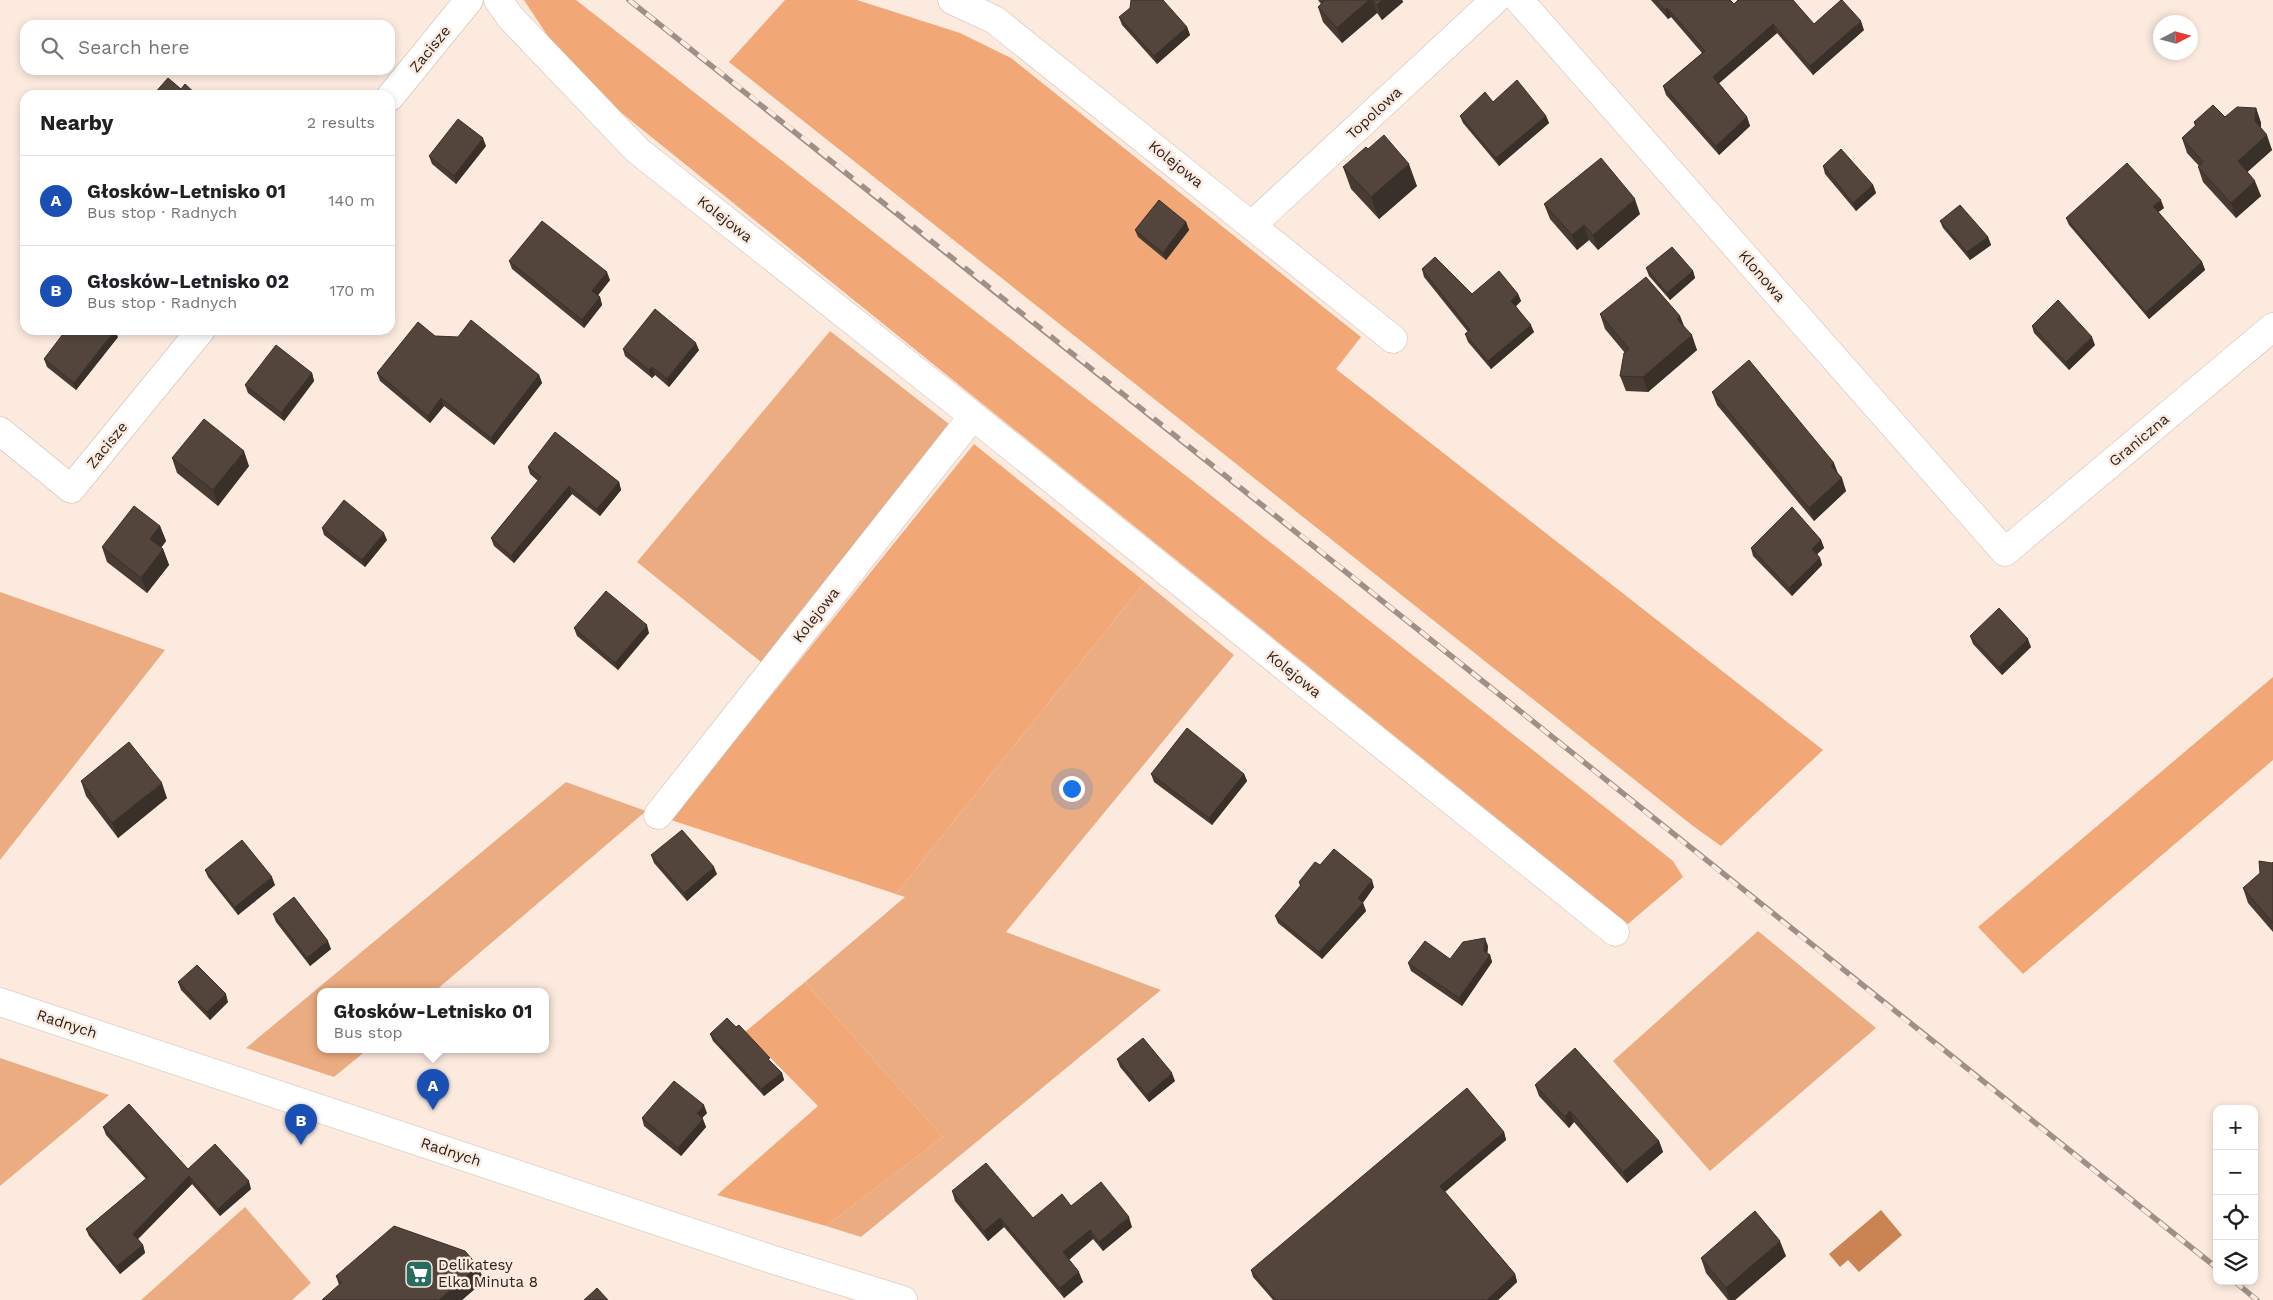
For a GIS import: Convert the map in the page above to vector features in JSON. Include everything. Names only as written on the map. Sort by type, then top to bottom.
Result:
[{"type":"street","name":"Zacisze","points":[[395,92],[469,0]]},
{"type":"street","name":"Kolejowa","points":[[498,0],[510,17],[637,150],[973,416],[1615,932]]},
{"type":"street","name":"Kolejowa","points":[[952,0],[995,20],[1393,339]]},
{"type":"street","name":"Topolowa","points":[[1252,225],[1495,0]]},
{"type":"street","name":"Klonowa","points":[[1519,0],[2005,552]]},
{"type":"street","name":"Graniczna","points":[[2005,552],[2273,327]]},
{"type":"street","name":"Zacisze","points":[[0,431],[71,489],[197,335]]},
{"type":"street","name":"Kolejowa","points":[[658,815],[973,416]]},
{"type":"street","name":"Radnych","points":[[0,1002],[774,1260],[903,1300]]},
{"type":"shaded area","points":[[524,0],[576,0],[1208,493],[1673,861],[1683,877],[1628,924],[572,73]]},
{"type":"shaded area","points":[[785,0],[857,0],[960,33],[1011,58],[1361,337],[1336,369],[1823,750],[1721,846],[1693,826],[729,62]]},
{"type":"shaded area","points":[[830,331],[949,424],[761,662],[637,562]]},
{"type":"shaded area","points":[[974,444],[1145,582],[896,894],[671,820]]},
{"type":"shaded area","points":[[1145,582],[1234,655],[1006,932],[1161,990],[861,1237],[826,1226],[943,1137],[805,982],[905,897],[896,894]]},
{"type":"shaded area","points":[[0,592],[165,650],[0,860]]},
{"type":"shaded area","points":[[2273,677],[2273,760],[2023,974],[1978,927]]},
{"type":"shaded area","points":[[566,782],[646,811],[439,988],[318,988]]},
{"type":"shaded area","points":[[1758,931],[1876,1028],[1710,1171],[1613,1061]]},
{"type":"shaded area","points":[[805,982],[943,1137],[826,1226],[717,1195],[818,1106],[745,1032]]},
{"type":"shaded area","points":[[317,989],[317,1053],[363,1053],[334,1077],[246,1048]]},
{"type":"shaded area","points":[[0,1058],[109,1095],[0,1186]]},
{"type":"shaded area","points":[[245,1207],[311,1283],[292,1300],[141,1300]]},
{"type":"shaded area","points":[[1881,1210],[1902,1235],[1859,1272],[1848,1260],[1840,1267],[1829,1254]]},
{"type":"building","points":[[1131,0],[1163,0],[1187,27],[1154,56],[1119,17],[1130,8]]},
{"type":"building","points":[[1325,0],[1369,0],[1337,28],[1318,7]]},
{"type":"building","points":[[1373,0],[1382,0],[1377,5]]},
{"type":"building","points":[[1656,0],[1730,0],[1734,4],[1738,0],[1793,0],[1814,24],[1842,0],[1861,21],[1810,66],[1773,24],[1713,77],[1747,117],[1716,146],[1663,86],[1705,51],[1667,8],[1665,10]]},
{"type":"building","points":[[168,78],[181,89],[185,84],[192,90],[157,90]]},
{"type":"building","points":[[1517,80],[1546,116],[1496,158],[1460,116],[1485,92],[1493,102]]},
{"type":"building","points":[[2213,105],[2225,117],[2237,107],[2256,108],[2255,121],[2267,135],[2238,161],[2255,181],[2231,203],[2198,167],[2203,162],[2182,138],[2196,125],[2194,122]]},
{"type":"building","points":[[458,119],[483,138],[454,176],[429,156]]},
{"type":"building","points":[[1384,135],[1409,164],[1371,197],[1343,167],[1366,147],[1368,149]]},
{"type":"building","points":[[1841,149],[1873,185],[1853,203],[1823,166]]},
{"type":"building","points":[[1601,158],[1635,199],[1593,235],[1584,225],[1572,235],[1544,204]]},
{"type":"building","points":[[2127,163],[2161,200],[2153,206],[2202,262],[2146,312],[2066,218]]},
{"type":"building","points":[[1159,200],[1186,222],[1163,253],[1135,230]]},
{"type":"building","points":[[1960,205],[1988,237],[1967,252],[1940,221]]},
{"type":"building","points":[[542,221],[607,272],[592,291],[600,297],[582,320],[509,261]]},
{"type":"building","points":[[1672,247],[1693,271],[1667,293],[1646,268]]},
{"type":"building","points":[[1435,257],[1472,294],[1499,271],[1518,294],[1511,301],[1531,325],[1488,361],[1465,334],[1470,330],[1422,269]]},
{"type":"building","points":[[1646,277],[1680,316],[1677,319],[1692,335],[1643,377],[1620,376],[1624,353],[1629,349],[1600,314]]},
{"type":"building","points":[[2058,300],[2092,337],[2066,362],[2032,326]]},
{"type":"building","points":[[655,309],[696,343],[667,379],[652,367],[649,370],[623,349]]},
{"type":"building","points":[[471,320],[539,375],[491,438],[441,398],[428,416],[377,373],[418,322],[435,336],[458,337]]},
{"type":"building","points":[[62,335],[111,335],[74,383],[44,359]]},
{"type":"building","points":[[276,345],[312,373],[281,413],[245,385]]},
{"type":"building","points":[[1749,360],[1834,463],[1831,466],[1842,478],[1809,508],[1712,392]]},
{"type":"building","points":[[204,419],[244,451],[213,490],[172,458]]},
{"type":"building","points":[[555,432],[619,482],[597,509],[569,486],[511,556],[491,538],[541,477],[528,467]]},
{"type":"building","points":[[344,500],[384,533],[362,560],[322,528]]},
{"type":"building","points":[[134,506],[160,526],[150,539],[163,549],[141,578],[102,547]]},
{"type":"building","points":[[1792,507],[1821,540],[1812,549],[1820,558],[1789,588],[1751,548]]},
{"type":"building","points":[[606,591],[647,625],[615,663],[574,628]]},
{"type":"building","points":[[1999,608],[2028,639],[1999,667],[1970,636]]},
{"type":"building","points":[[1187,728],[1244,774],[1209,818],[1151,774]]},
{"type":"building","points":[[129,742],[162,783],[112,823],[81,781]]},
{"type":"building","points":[[682,830],[714,867],[684,893],[651,855]]},
{"type":"building","points":[[242,840],[272,877],[235,907],[205,870]]},
{"type":"building","points":[[1334,849],[1372,880],[1358,898],[1363,903],[1319,952],[1275,916],[1301,885],[1299,882],[1315,862],[1320,865]]},
{"type":"building","points":[[2259,861],[2273,862],[2273,923],[2243,888],[2260,873]]},
{"type":"building","points":[[294,897],[328,941],[307,958],[273,914]]},
{"type":"building","points":[[1485,938],[1484,951],[1490,955],[1459,998],[1408,963],[1425,941],[1450,959],[1463,942]]},
{"type":"building","points":[[197,965],[226,994],[207,1012],[178,982]]},
{"type":"building","points":[[727,1018],[736,1027],[739,1025],[782,1073],[761,1089],[710,1034]]},
{"type":"building","points":[[1143,1038],[1172,1073],[1147,1095],[1117,1059]]},
{"type":"building","points":[[1575,1048],[1659,1141],[1623,1172],[1570,1111],[1565,1117],[1535,1085]]},
{"type":"building","points":[[674,1081],[704,1105],[697,1113],[703,1119],[678,1148],[642,1118]]},
{"type":"building","points":[[1467,1088],[1504,1132],[1440,1186],[1515,1274],[1487,1300],[1276,1300],[1251,1270]]},
{"type":"building","points":[[129,1104],[188,1169],[215,1144],[249,1181],[218,1209],[189,1176],[133,1234],[143,1245],[117,1266],[86,1229],[148,1177],[103,1127]]},
{"type":"building","points":[[986,1163],[1033,1218],[1062,1194],[1071,1206],[1101,1182],[1129,1217],[1099,1242],[1090,1230],[1063,1252],[1079,1272],[1060,1288],[1000,1218],[984,1231],[952,1191]]},
{"type":"building","points":[[1755,1211],[1780,1241],[1726,1288],[1701,1258]]},
{"type":"building","name":"Delikatesy Elka Minuta 8","points":[[394,1226],[465,1251],[478,1266],[439,1300],[322,1300],[341,1283],[336,1276]]},
{"type":"building","points":[[597,1288],[608,1300],[584,1300]]},
{"type":"railway","points":[[629,0],[2213,1265]]},
{"type":"railway","points":[[2239,1285],[2257,1300]]},
{"type":"place","name":"Głosków-Letnisko 01","points":[[433,1110]]},
{"type":"place","name":"Głosków-Letnisko 02","points":[[301,1145]]},
{"type":"place","name":"Delikatesy Elka Minuta 8","points":[[419,1274]]}]
